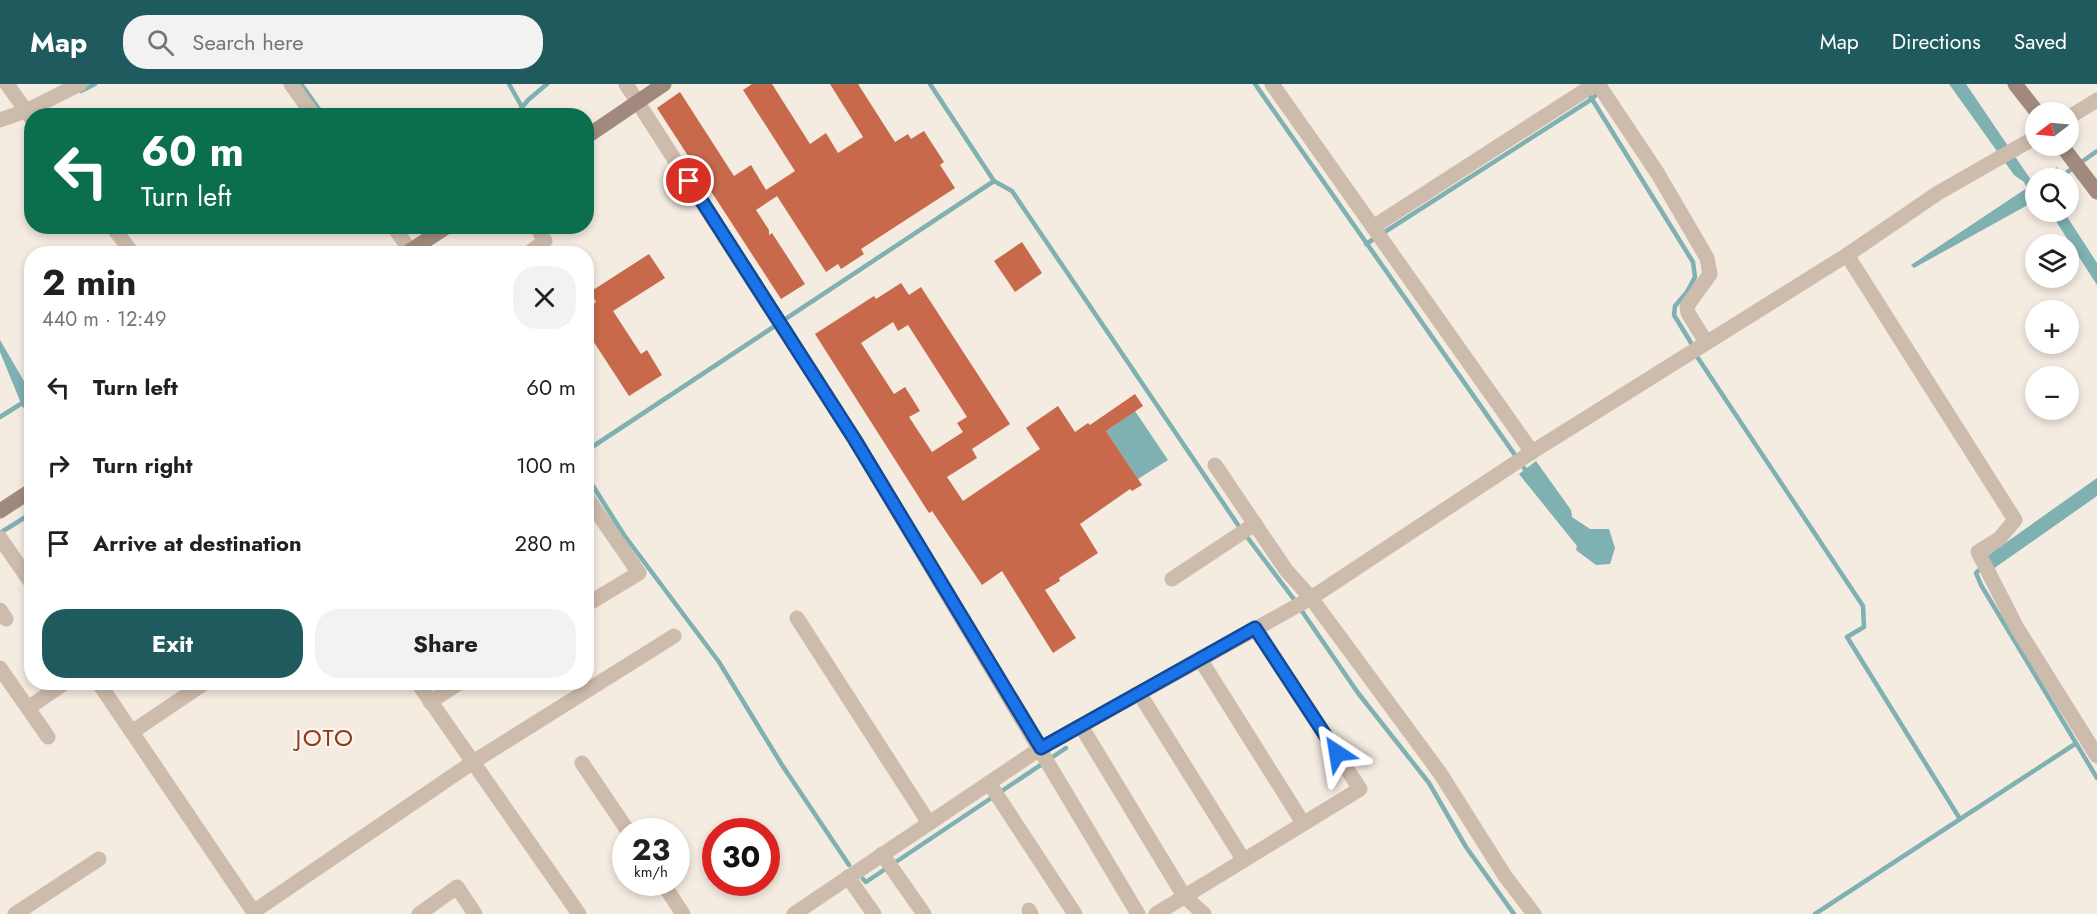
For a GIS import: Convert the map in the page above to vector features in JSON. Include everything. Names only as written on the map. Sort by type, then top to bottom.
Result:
[{"type":"street","points":[[7,84],[24,109]]},
{"type":"street","points":[[40,108],[80,84]]},
{"type":"street","points":[[291,84],[308,108]]},
{"type":"street","points":[[626,84],[855,440],[1138,914]]},
{"type":"street","points":[[594,132],[664,84]]},
{"type":"street","points":[[1272,84],[1377,233],[1524,458]]},
{"type":"street","points":[[2015,84],[2029,102]]},
{"type":"street","points":[[1377,233],[1594,88],[1658,174],[1707,258],[1710,274],[1687,306],[1698,347]]},
{"type":"street","points":[[2079,111],[2097,100]]},
{"type":"street","points":[[0,120],[24,116]]},
{"type":"street","points":[[794,914],[848,877],[888,862],[929,823],[994,790],[1045,756],[1081,726],[1301,604],[1524,458],[1846,255],[1938,194],[2025,144]]},
{"type":"street","points":[[2071,158],[2097,192]]},
{"type":"street","points":[[416,246],[435,234]]},
{"type":"street","points":[[538,246],[545,241],[541,234]]},
{"type":"street","points":[[1846,255],[2015,520],[1999,539],[1978,552],[2016,628],[2097,756]]},
{"type":"street","points":[[1215,465],[1252,525],[1286,570],[1301,604],[1385,701],[1440,773],[1505,876],[1534,914]]},
{"type":"street","points":[[0,511],[24,495]]},
{"type":"street","points":[[594,508],[639,573],[594,600]]},
{"type":"street","points":[[1172,579],[1252,525]]},
{"type":"street","points":[[0,538],[24,572]]},
{"type":"street","points":[[797,618],[929,823]]},
{"type":"street","points":[[1156,914],[1360,789],[1255,628]]},
{"type":"street","points":[[594,686],[674,636]]},
{"type":"street","points":[[1200,659],[1303,823]]},
{"type":"street","points":[[0,668],[48,737]]},
{"type":"street","points":[[28,708],[54,690]]},
{"type":"street","points":[[103,690],[254,913],[473,762],[588,690]]},
{"type":"street","points":[[132,732],[194,690]]},
{"type":"street","points":[[422,690],[579,914]]},
{"type":"street","points":[[430,702],[449,690]]},
{"type":"street","points":[[1139,693],[1243,860]]},
{"type":"street","points":[[1081,726],[1184,896],[1204,914]]},
{"type":"street","points":[[582,763],[619,818]]},
{"type":"street","points":[[994,790],[1075,914]]},
{"type":"street","points":[[15,914],[99,859]]},
{"type":"street","points":[[888,862],[924,914]]},
{"type":"street","points":[[848,877],[874,914]]},
{"type":"street","points":[[419,914],[457,887],[475,914]]},
{"type":"street","points":[[671,896],[683,914]]},
{"type":"water","points":[[1949,84],[1966,84],[2025,171],[2025,184],[2014,175]]},
{"type":"water","points":[[2025,189],[2025,207],[1914,268],[1911,265]]},
{"type":"water","points":[[2056,222],[2070,222],[2078,234],[2064,234]]},
{"type":"water","points":[[2079,235],[2097,263],[2097,285],[2079,257]]},
{"type":"water","points":[[0,340],[24,381],[23,408],[0,352]]},
{"type":"water","points":[[1135,411],[1168,460],[1138,479],[1106,431]]},
{"type":"water","points":[[1536,461],[1571,510],[1572,517],[1590,529],[1609,529],[1615,548],[1610,564],[1596,565],[1576,550],[1577,546],[1519,474]]},
{"type":"water","points":[[2097,478],[2097,496],[1993,569],[1987,556]]},
{"type":"building","points":[[752,84],[772,84],[810,144],[826,133],[838,153],[863,137],[830,84],[858,84],[895,142],[908,134],[911,139],[924,131],[944,162],[940,165],[955,188],[861,249],[864,254],[841,269],[838,264],[826,272],[777,196],[756,210],[769,230],[769,235],[772,233],[805,284],[781,299],[657,108],[680,92],[734,176],[751,165],[766,190],[795,171],[743,90]]},
{"type":"building","points":[[1022,242],[1042,273],[1015,292],[994,261]]},
{"type":"building","points":[[649,254],[665,278],[613,311],[641,354],[647,350],[662,375],[629,396],[594,342],[594,303],[596,302],[594,289]]},
{"type":"building","points":[[901,283],[909,295],[921,287],[1010,424],[972,449],[977,458],[947,477],[963,501],[1040,449],[1026,428],[1058,406],[1075,432],[1088,423],[1090,425],[1135,394],[1143,406],[1106,431],[1142,485],[1132,491],[1130,489],[1080,524],[1098,553],[1059,578],[1060,581],[1045,590],[1076,638],[1053,653],[1002,571],[982,585],[932,511],[929,513],[815,334],[874,296],[876,299]],"holes":[[[893,322],[898,331],[908,325],[967,417],[957,423],[963,432],[932,452],[909,417],[920,411],[905,387],[894,394],[861,343]]]},
{"type":"waterway","points":[[81,91],[95,84]]},
{"type":"waterway","points":[[301,84],[318,108]]},
{"type":"waterway","points":[[509,84],[522,107]]},
{"type":"waterway","points":[[522,108],[547,84]]},
{"type":"waterway","points":[[930,84],[994,181],[1012,191],[1238,525],[1293,598],[1358,693],[1429,783],[1466,847],[1514,914]]},
{"type":"waterway","points":[[1255,84],[1529,475]]},
{"type":"waterway","points":[[1587,91],[1693,262],[1695,277],[1687,292],[1675,306],[1674,315],[1698,358],[1863,606],[1864,627],[1847,637],[1960,819]]},
{"type":"waterway","points":[[1366,244],[1592,99],[1600,91]]},
{"type":"waterway","points":[[2073,168],[2097,151]]},
{"type":"waterway","points":[[594,446],[994,181]]},
{"type":"waterway","points":[[0,417],[24,402]]},
{"type":"waterway","points":[[594,488],[624,535],[719,662],[782,765],[849,865]]},
{"type":"waterway","points":[[0,533],[24,518]]},
{"type":"waterway","points":[[1982,567],[1976,573],[1981,585],[2097,778]]},
{"type":"waterway","points":[[1815,914],[2075,744]]},
{"type":"waterway","points":[[863,879],[866,882],[1066,748]]},
{"type":"district","name":"JOTO","points":[[325,737]]},
{"type":"route","points":[[689,181],[855,440],[1041,748],[1255,628],[1337,753]]}]
